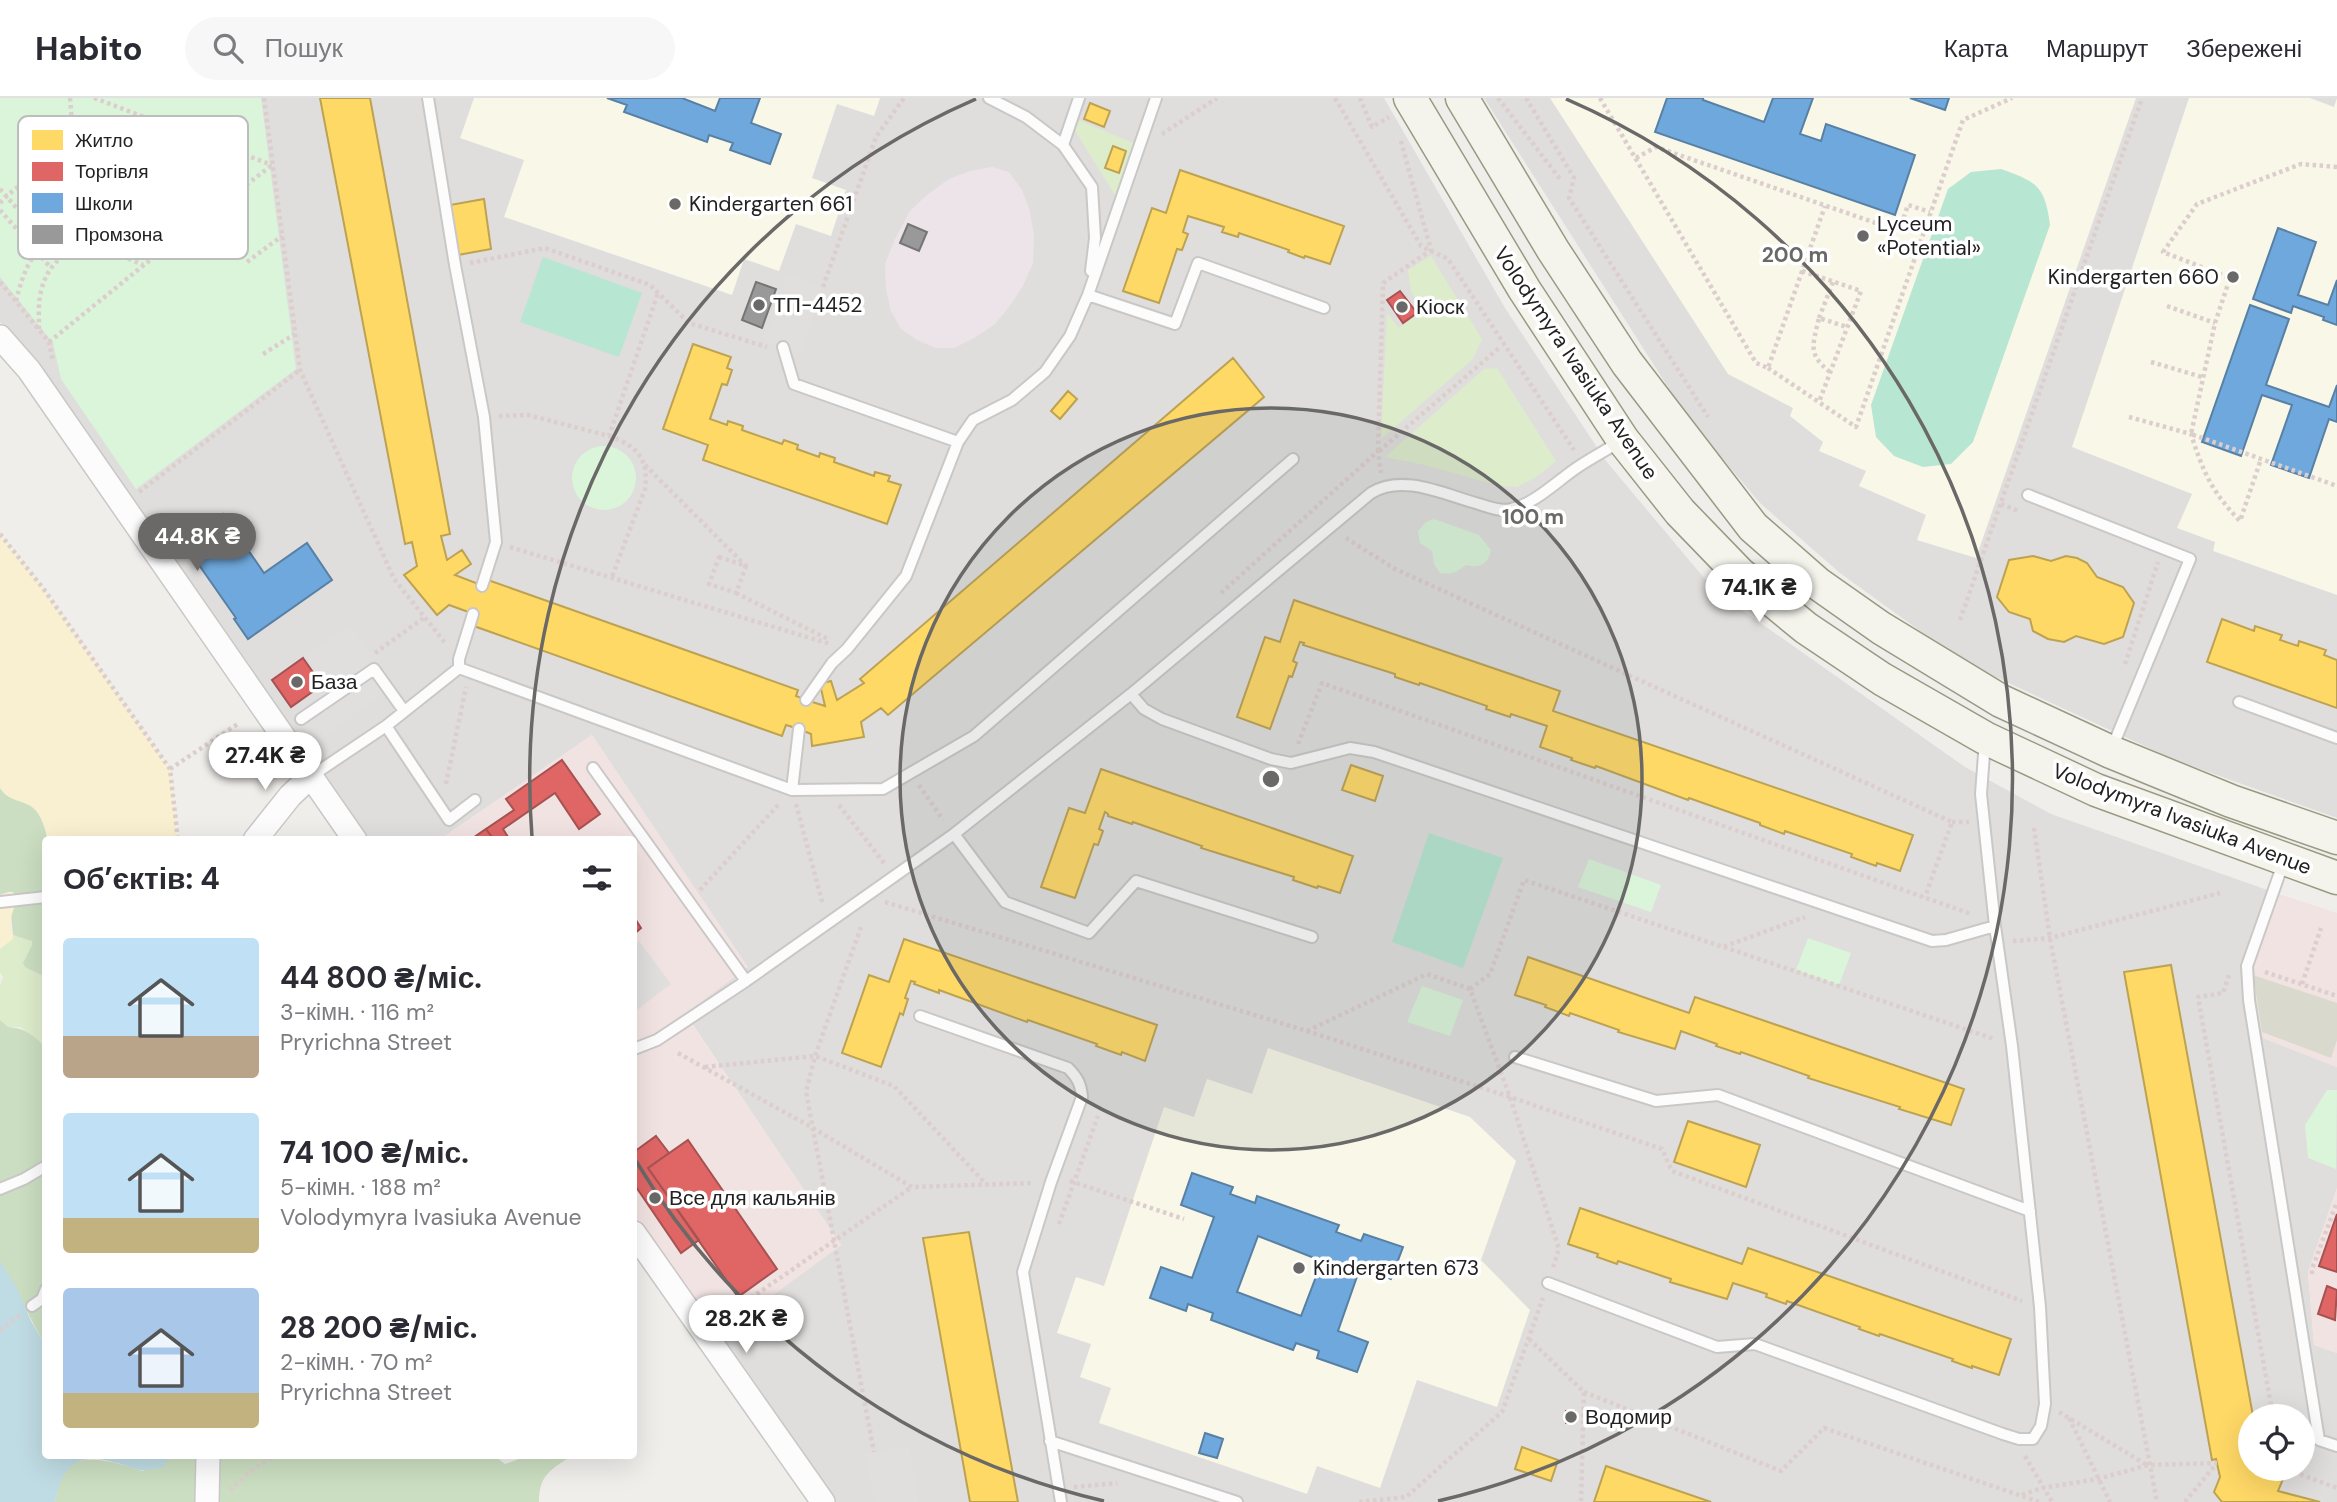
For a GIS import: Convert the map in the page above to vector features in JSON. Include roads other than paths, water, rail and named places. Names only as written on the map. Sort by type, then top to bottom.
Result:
[{"type":"main road","name":"Volodymyra Ivasiuka Avenue","points":[[1462,98],[1553,250],[1627,363],[1753,527],[1817,583],[1881,628],[2001,701],[2110,752],[2231,801],[2337,838]]},
{"type":"main road","name":"Volodymyra Ivasiuka Avenue","points":[[1401,107],[1623,440],[1680,512],[1739,573],[1806,628],[1882,679],[1985,738],[2096,790],[2337,878]]},
{"type":"street","points":[[0,337],[29,370],[352,836]]},
{"type":"street","points":[[258,836],[290,796],[310,777]]},
{"type":"street","points":[[637,1237],[823,1502]]},
{"type":"street","points":[[209,1459],[217,1498]]},
{"type":"lane","points":[[428,98],[455,265],[484,417],[496,542],[482,586]]},
{"type":"lane","points":[[989,98],[1026,117],[1063,145],[1092,187],[1096,238],[1088,295]]},
{"type":"lane","points":[[1063,145],[1079,98]]},
{"type":"lane","points":[[806,700],[832,663],[847,649],[906,576],[958,442],[973,420],[1012,400],[1045,372],[1070,336],[1088,295],[1156,98]]},
{"type":"lane","points":[[1088,295],[1175,324],[1198,264],[1324,308]]},
{"type":"lane","points":[[784,350],[794,384],[958,442]]},
{"type":"lane","points":[[637,1048],[657,1040],[746,981],[954,834],[1131,694],[1354,505],[1382,486],[1410,485],[1509,510],[1538,496],[1623,440]]},
{"type":"lane","points":[[462,667],[792,790],[883,789],[974,736],[1293,459]]},
{"type":"lane","points":[[2028,495],[2190,559],[2110,752]]},
{"type":"lane","points":[[310,777],[386,726],[462,667],[472,614]]},
{"type":"lane","points":[[301,719],[374,669],[404,711]]},
{"type":"lane","points":[[1131,694],[1144,709],[1162,719],[1271,759],[1291,763],[1350,748],[1374,752],[1932,941],[1947,940],[1995,924]]},
{"type":"lane","points":[[2239,702],[2337,738]]},
{"type":"lane","points":[[386,726],[449,820],[475,800]]},
{"type":"lane","points":[[792,790],[799,729]]},
{"type":"lane","points":[[1548,1283],[1717,1347],[1755,1344],[2019,1439],[2033,1439],[2041,1426],[2045,1404],[2040,1307],[1981,794],[1985,738]]},
{"type":"lane","points":[[593,768],[746,981]]},
{"type":"lane","points":[[954,834],[1005,902],[1089,933],[1136,881],[1312,937]]},
{"type":"lane","points":[[2285,859],[2247,966],[2249,999],[2319,1440],[2337,1446]]},
{"type":"lane","points":[[0,902],[42,897]]},
{"type":"lane","points":[[920,1016],[1068,1068],[1081,1087],[1082,1097],[1051,1182],[1023,1272],[1061,1502]]},
{"type":"lane","points":[[1515,1056],[1656,1101],[1718,1095],[2030,1211]]},
{"type":"lane","points":[[0,1189],[42,1168]]},
{"type":"lane","points":[[32,1306],[42,1299]]},
{"type":"lane","points":[[1050,1441],[1237,1502]]},
{"type":"water","points":[[0,1261],[17,1288],[42,1340],[42,1459],[89,1459],[72,1465],[66,1472],[55,1502],[0,1502]]},
{"type":"water","points":[[100,1459],[169,1459],[163,1467],[148,1470]]},
{"type":"place","name":"Kindergarten 661","points":[[675,204]]},
{"type":"place","name":"Lyceum «Potential»","points":[[1863,236]]},
{"type":"place","name":"Kindergarten 660","points":[[2233,277]]},
{"type":"place","name":"ТП-4452","points":[[759,305]]},
{"type":"place","name":"Кіоск","points":[[1402,307]]},
{"type":"place","name":"База","points":[[297,682]]},
{"type":"place","name":"Все для кальянів","points":[[655,1198]]},
{"type":"place","name":"Kindergarten 673","points":[[1299,1268]]},
{"type":"place","name":"Водомир","points":[[1571,1417]]}]
